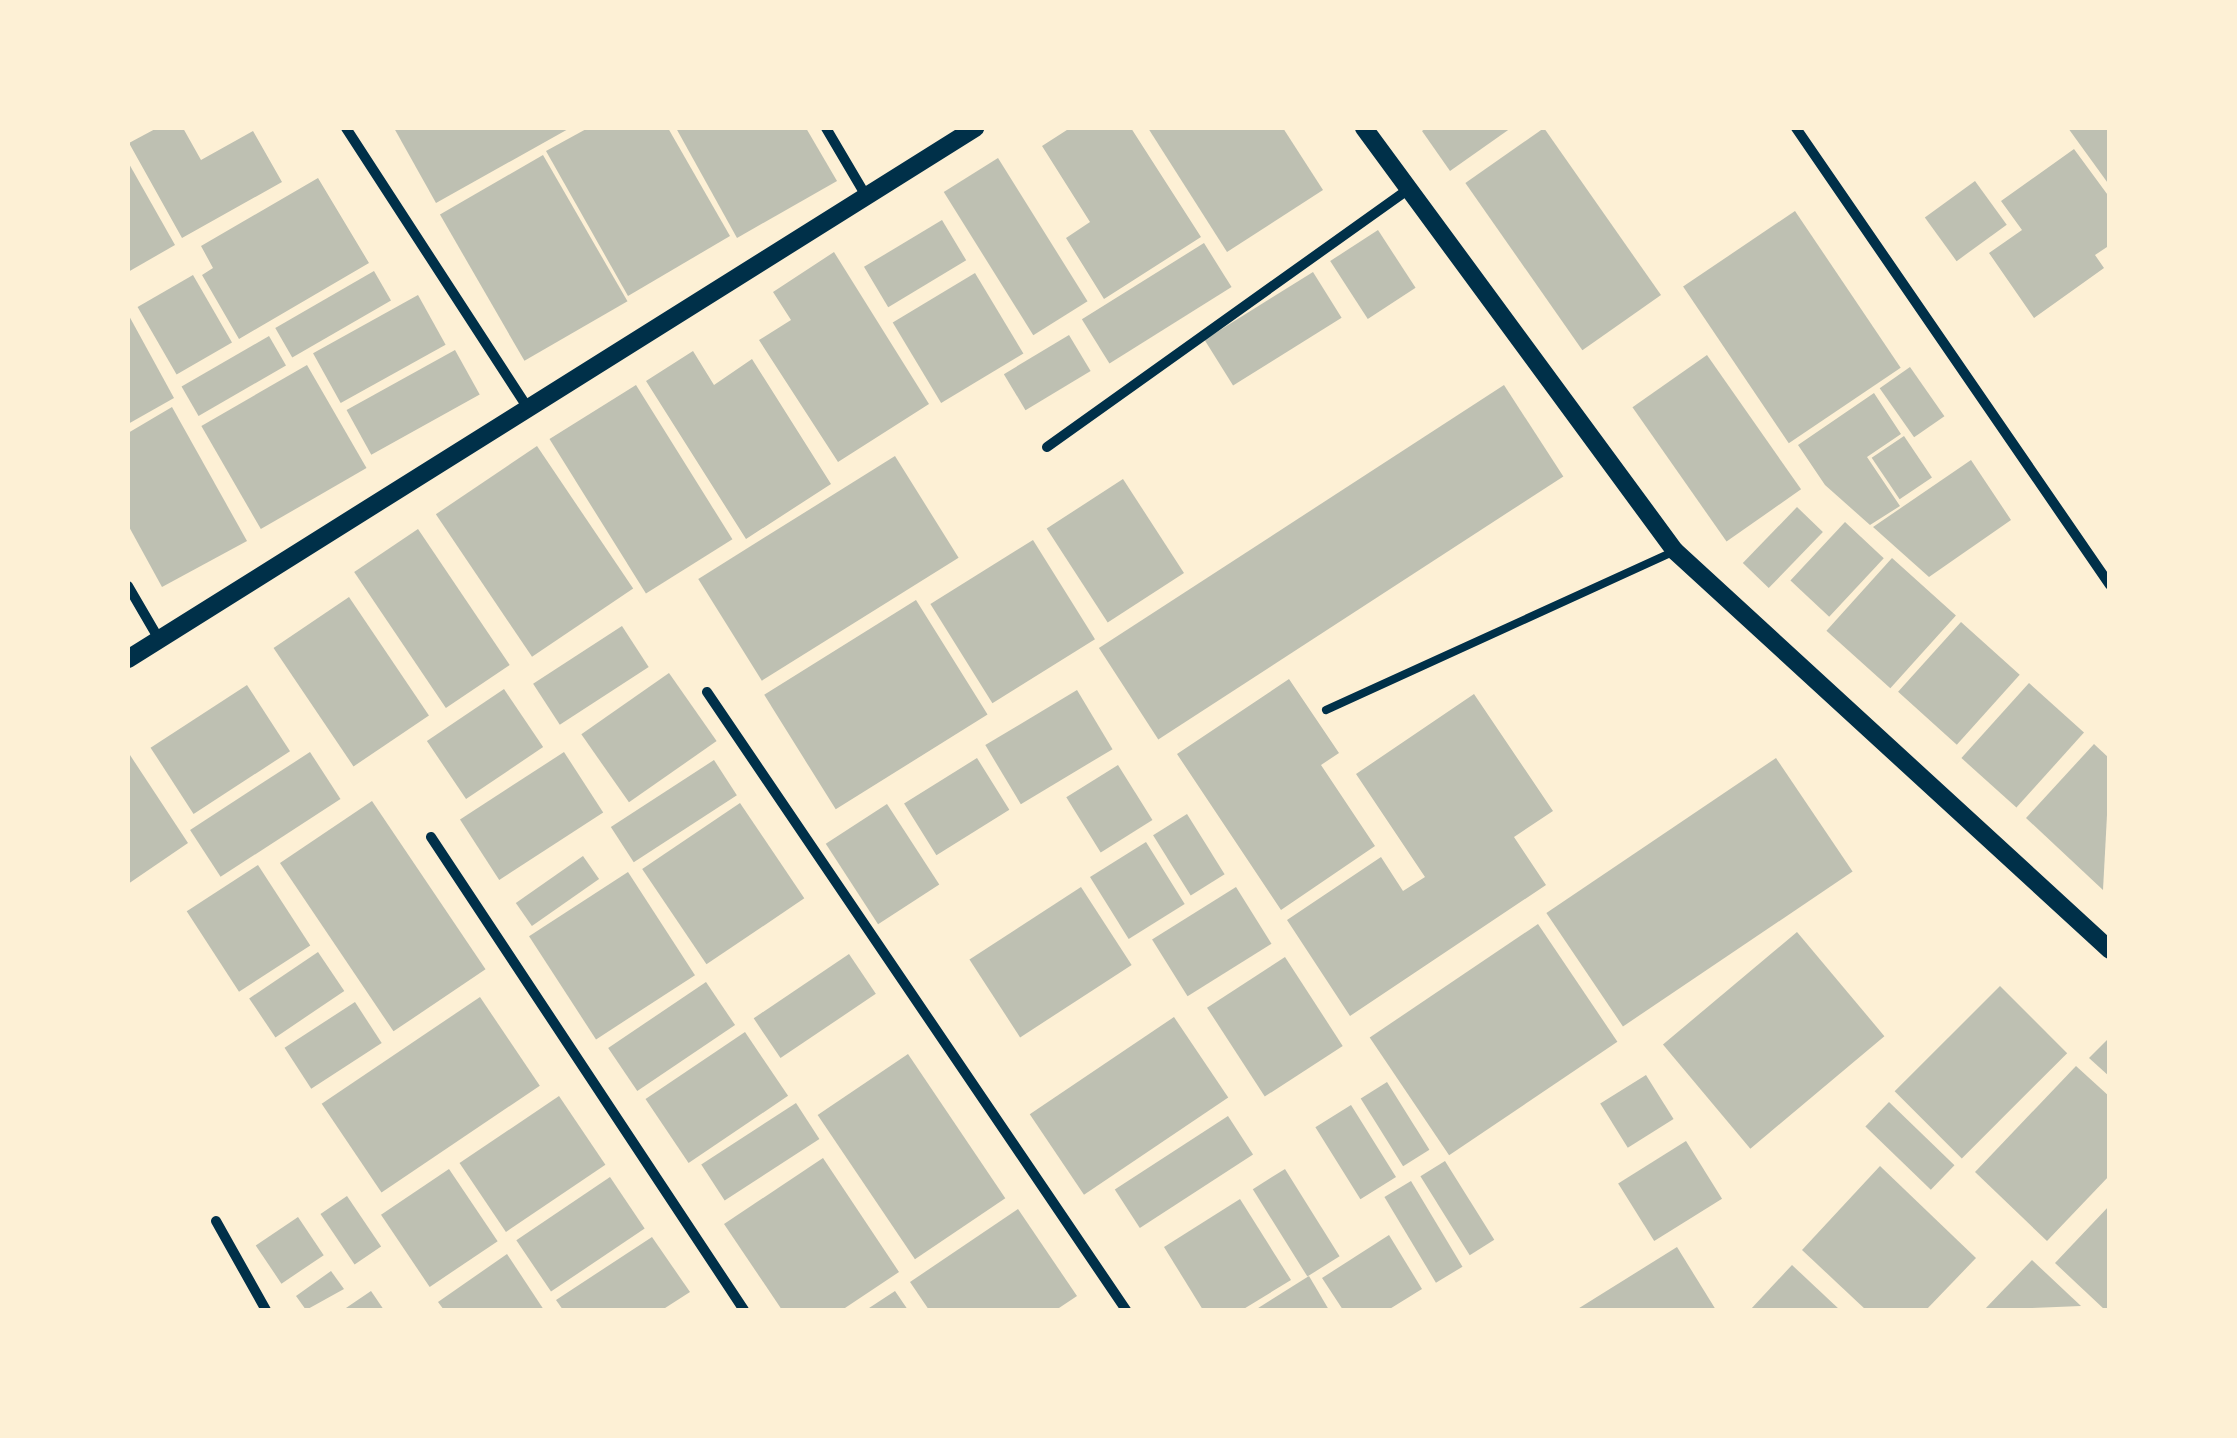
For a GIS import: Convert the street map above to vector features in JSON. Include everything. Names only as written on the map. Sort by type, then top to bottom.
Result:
[{"type":"street","points":[[346,128],[529,410]]},
{"type":"street","points":[[826,128],[866,196]]},
{"type":"street","points":[[128,659],[161,642],[975,128]]},
{"type":"street","points":[[1364,128],[1675,551],[2110,950]]},
{"type":"street","points":[[1796,128],[2110,585]]},
{"type":"street","points":[[1047,447],[1406,190]]},
{"type":"street","points":[[128,586],[161,642]]},
{"type":"street","points":[[707,692],[1126,1310]]},
{"type":"street","points":[[431,837],[744,1310]]},
{"type":"street","points":[[216,1222],[266,1310]]},
{"type":"lane","points":[[1326,710],[1675,551]]},
{"type":"building","points":[[157,128],[183,128],[201,160],[253,131],[282,182],[182,238],[129,143]]},
{"type":"building","points":[[394,128],[570,128],[436,203]]},
{"type":"building","points":[[588,128],[668,128],[730,236],[628,296],[546,151]]},
{"type":"building","points":[[676,128],[806,128],[837,181],[737,238]]},
{"type":"building","points":[[1070,128],[1131,128],[1201,237],[1104,299],[1066,238],[1090,222],[1042,146]]},
{"type":"building","points":[[1148,128],[1283,128],[1323,190],[1227,252]]},
{"type":"building","points":[[1426,128],[1511,128],[1450,171],[1422,131]]},
{"type":"building","points":[[1544,128],[1661,295],[1582,350],[1465,183]]},
{"type":"building","points":[[2068,128],[2110,128],[2110,186]]},
{"type":"building","points":[[2074,149],[2110,198],[2110,245],[2095,255],[2104,268],[2034,318],[1989,253],[2022,230],[2001,201]]},
{"type":"building","points":[[543,155],[628,301],[524,361],[440,214]]},
{"type":"building","points":[[998,158],[1088,301],[1033,335],[944,192]]},
{"type":"building","points":[[128,162],[175,245],[128,272]]},
{"type":"building","points":[[318,178],[369,263],[239,339],[202,275],[213,268],[201,246]]},
{"type":"building","points":[[1975,181],[2007,225],[1957,261],[1925,217]]},
{"type":"building","points":[[1795,211],[1901,368],[1789,443],[1683,286]]},
{"type":"building","points":[[942,220],[966,260],[888,307],[864,267]]},
{"type":"building","points":[[1378,230],[1416,288],[1368,319],[1330,261]]},
{"type":"building","points":[[1204,243],[1232,287],[1109,363],[1082,319]]},
{"type":"building","points":[[834,252],[929,404],[838,462],[759,340],[791,320],[773,292]]},
{"type":"building","points":[[374,271],[391,300],[292,357],[275,328]]},
{"type":"building","points":[[1313,272],[1342,318],[1233,386],[1204,340]]},
{"type":"building","points":[[975,273],[1023,354],[941,403],[893,322]]},
{"type":"building","points":[[193,275],[232,343],[177,375],[138,307]]},
{"type":"building","points":[[418,295],[446,345],[341,403],[313,353]]},
{"type":"building","points":[[128,314],[174,398],[128,424]]},
{"type":"building","points":[[1069,335],[1091,371],[1025,410],[1004,374]]},
{"type":"building","points":[[269,336],[286,365],[199,416],[182,386]]},
{"type":"building","points":[[455,350],[480,395],[371,455],[347,410]]},
{"type":"building","points":[[693,351],[714,385],[752,359],[831,484],[746,539],[646,381]]},
{"type":"building","points":[[1707,355],[1801,489],[1727,542],[1632,407]]},
{"type":"building","points":[[307,365],[366,468],[261,529],[201,426]]},
{"type":"building","points":[[1910,367],[1944,416],[1914,437],[1880,388]]},
{"type":"building","points":[[636,385],[732,539],[646,593],[549,439]]},
{"type":"building","points":[[1504,385],[1563,476],[1158,739],[1099,648]]},
{"type":"building","points":[[1874,393],[1901,434],[1867,457],[1900,506],[1870,525],[1825,485],[1798,445]]},
{"type":"building","points":[[172,407],[247,541],[162,587],[128,525],[128,433]]},
{"type":"building","points":[[1904,436],[1932,477],[1900,499],[1872,458]]},
{"type":"building","points":[[537,446],[633,589],[532,657],[436,514]]},
{"type":"building","points":[[895,456],[959,558],[762,681],[698,579]]},
{"type":"building","points":[[1971,460],[2011,520],[1929,577],[1873,527]]},
{"type":"building","points":[[1123,479],[1184,573],[1108,622],[1047,529]]},
{"type":"building","points":[[1797,507],[1823,532],[1769,588],[1743,563]]},
{"type":"building","points":[[1845,522],[1884,558],[1829,617],[1790,581]]},
{"type":"building","points":[[418,529],[510,665],[446,708],[354,572]]},
{"type":"building","points":[[1033,540],[1095,639],[992,703],[930,604]]},
{"type":"building","points":[[1892,558],[1956,616],[1890,688],[1826,631]]},
{"type":"building","points":[[349,597],[429,716],[354,766],[274,648]]},
{"type":"building","points":[[916,600],[988,714],[836,809],[764,695]]},
{"type":"building","points":[[1961,622],[2020,675],[1957,745],[1898,692]]},
{"type":"building","points":[[622,626],[649,667],[560,725],[533,684]]},
{"type":"building","points":[[669,673],[717,741],[629,802],[581,734]]},
{"type":"building","points":[[1289,679],[1339,753],[1321,765],[1375,846],[1281,910],[1177,754]]},
{"type":"building","points":[[2029,683],[2084,733],[2016,808],[1961,758]]},
{"type":"building","points":[[247,685],[290,751],[194,814],[151,748]]},
{"type":"building","points":[[504,689],[543,747],[466,799],[427,741]]},
{"type":"building","points":[[1077,690],[1113,749],[1021,804],[985,745]]},
{"type":"building","points":[[1474,694],[1553,811],[1514,837],[1546,885],[1350,1016],[1287,920],[1381,857],[1403,891],[1425,877],[1356,774]]},
{"type":"building","points":[[2094,744],[2110,759],[2103,890],[2026,818]]},
{"type":"building","points":[[128,752],[188,843],[128,884]]},
{"type":"building","points":[[310,752],[340,799],[221,877],[190,830]]},
{"type":"building","points":[[564,752],[603,812],[499,880],[460,820]]},
{"type":"building","points":[[977,758],[1009,810],[936,855],[904,804]]},
{"type":"building","points":[[1776,758],[1853,872],[1623,1026],[1546,913]]},
{"type":"building","points":[[714,760],[737,795],[634,862],[611,827]]},
{"type":"building","points":[[1118,765],[1152,820],[1101,852],[1066,797]]},
{"type":"building","points":[[372,801],[486,969],[393,1031],[280,863]]},
{"type":"building","points":[[740,803],[804,898],[706,964],[642,869]]},
{"type":"building","points":[[887,804],[939,885],[878,924],[826,844]]},
{"type":"building","points":[[1187,814],[1225,874],[1191,895],[1153,835]]},
{"type":"building","points":[[1146,842],[1185,904],[1129,939],[1090,877]]},
{"type":"building","points":[[583,856],[599,879],[532,926],[516,903]]},
{"type":"building","points":[[258,865],[310,946],[239,992],[187,911]]},
{"type":"building","points":[[628,872],[695,975],[596,1039],[529,936]]},
{"type":"building","points":[[1081,887],[1132,965],[1020,1037],[969,959]]},
{"type":"building","points":[[1236,887],[1272,944],[1188,996],[1152,939]]},
{"type":"building","points":[[1538,924],[1617,1042],[1449,1155],[1370,1038]]},
{"type":"building","points":[[1797,932],[1884,1036],[1750,1149],[1663,1044]]},
{"type":"building","points":[[318,952],[344,991],[275,1037],[249,998]]},
{"type":"building","points":[[849,954],[876,994],[781,1058],[754,1018]]},
{"type":"building","points":[[1285,957],[1343,1046],[1265,1097],[1207,1008]]},
{"type":"building","points":[[706,982],[735,1025],[637,1091],[608,1048]]},
{"type":"building","points":[[2000,986],[2067,1053],[1962,1159],[1895,1091]]},
{"type":"building","points":[[480,997],[540,1086],[381,1193],[322,1104]]},
{"type":"building","points":[[355,1002],[382,1043],[311,1089],[285,1048]]},
{"type":"building","points":[[1174,1017],[1228,1097],[1084,1195],[1030,1114]]},
{"type":"building","points":[[745,1032],[788,1096],[689,1163],[646,1099]]},
{"type":"building","points":[[2110,1037],[2110,1077],[2089,1058]]},
{"type":"building","points":[[908,1054],[1005,1198],[915,1259],[818,1115]]},
{"type":"building","points":[[2076,1066],[2110,1097],[2110,1175],[2047,1241],[1975,1172]]},
{"type":"building","points":[[1646,1075],[1674,1119],[1628,1148],[1600,1104]]},
{"type":"building","points":[[1387,1082],[1429,1150],[1403,1166],[1361,1098]]},
{"type":"building","points":[[559,1096],[605,1165],[506,1232],[460,1163]]},
{"type":"building","points":[[1889,1102],[1954,1165],[1931,1190],[1865,1126]]},
{"type":"building","points":[[796,1103],[819,1139],[725,1201],[701,1165]]},
{"type":"building","points":[[1351,1105],[1396,1177],[1360,1199],[1315,1127]]},
{"type":"building","points":[[1228,1116],[1253,1155],[1140,1228],[1115,1190]]},
{"type":"building","points":[[1686,1141],[1722,1199],[1654,1241],[1618,1183]]},
{"type":"building","points":[[823,1158],[899,1272],[842,1310],[782,1310],[724,1224]]},
{"type":"building","points":[[1445,1161],[1494,1240],[1470,1255],[1420,1176]]},
{"type":"building","points":[[1880,1166],[1976,1258],[1926,1310],[1866,1310],[1802,1250]]},
{"type":"building","points":[[449,1169],[498,1241],[430,1287],[381,1215]]},
{"type":"building","points":[[1285,1169],[1340,1256],[1307,1276],[1253,1189]]},
{"type":"building","points":[[610,1177],[645,1228],[551,1292],[516,1240]]},
{"type":"building","points":[[1411,1181],[1463,1267],[1436,1283],[1384,1197]]},
{"type":"building","points":[[347,1196],[381,1247],[355,1264],[320,1214]]},
{"type":"building","points":[[1240,1199],[1291,1280],[1242,1310],[1203,1310],[1164,1247]]},
{"type":"building","points":[[2110,1205],[2110,1310],[2105,1310],[2055,1263]]},
{"type":"building","points":[[1018,1209],[1077,1296],[1056,1310],[929,1310],[910,1282]]},
{"type":"building","points":[[298,1217],[324,1255],[281,1284],[256,1246]]},
{"type":"building","points":[[1389,1235],[1422,1289],[1388,1310],[1343,1310],[1322,1278]]},
{"type":"building","points":[[652,1237],[690,1292],[662,1310],[563,1310],[556,1300]]},
{"type":"building","points":[[1677,1247],[1716,1310],[1576,1310]]},
{"type":"building","points":[[507,1254],[544,1310],[444,1310],[438,1302]]},
{"type":"building","points":[[2032,1260],[2081,1306],[1984,1310]]},
{"type":"building","points":[[1792,1265],[1840,1310],[1750,1310]]},
{"type":"building","points":[[331,1271],[344,1289],[306,1310],[296,1296]]},
{"type":"building","points":[[1309,1276],[1329,1310],[1255,1310]]},
{"type":"building","points":[[371,1291],[384,1310],[343,1310]]},
{"type":"building","points":[[895,1291],[908,1310],[866,1310]]}]
